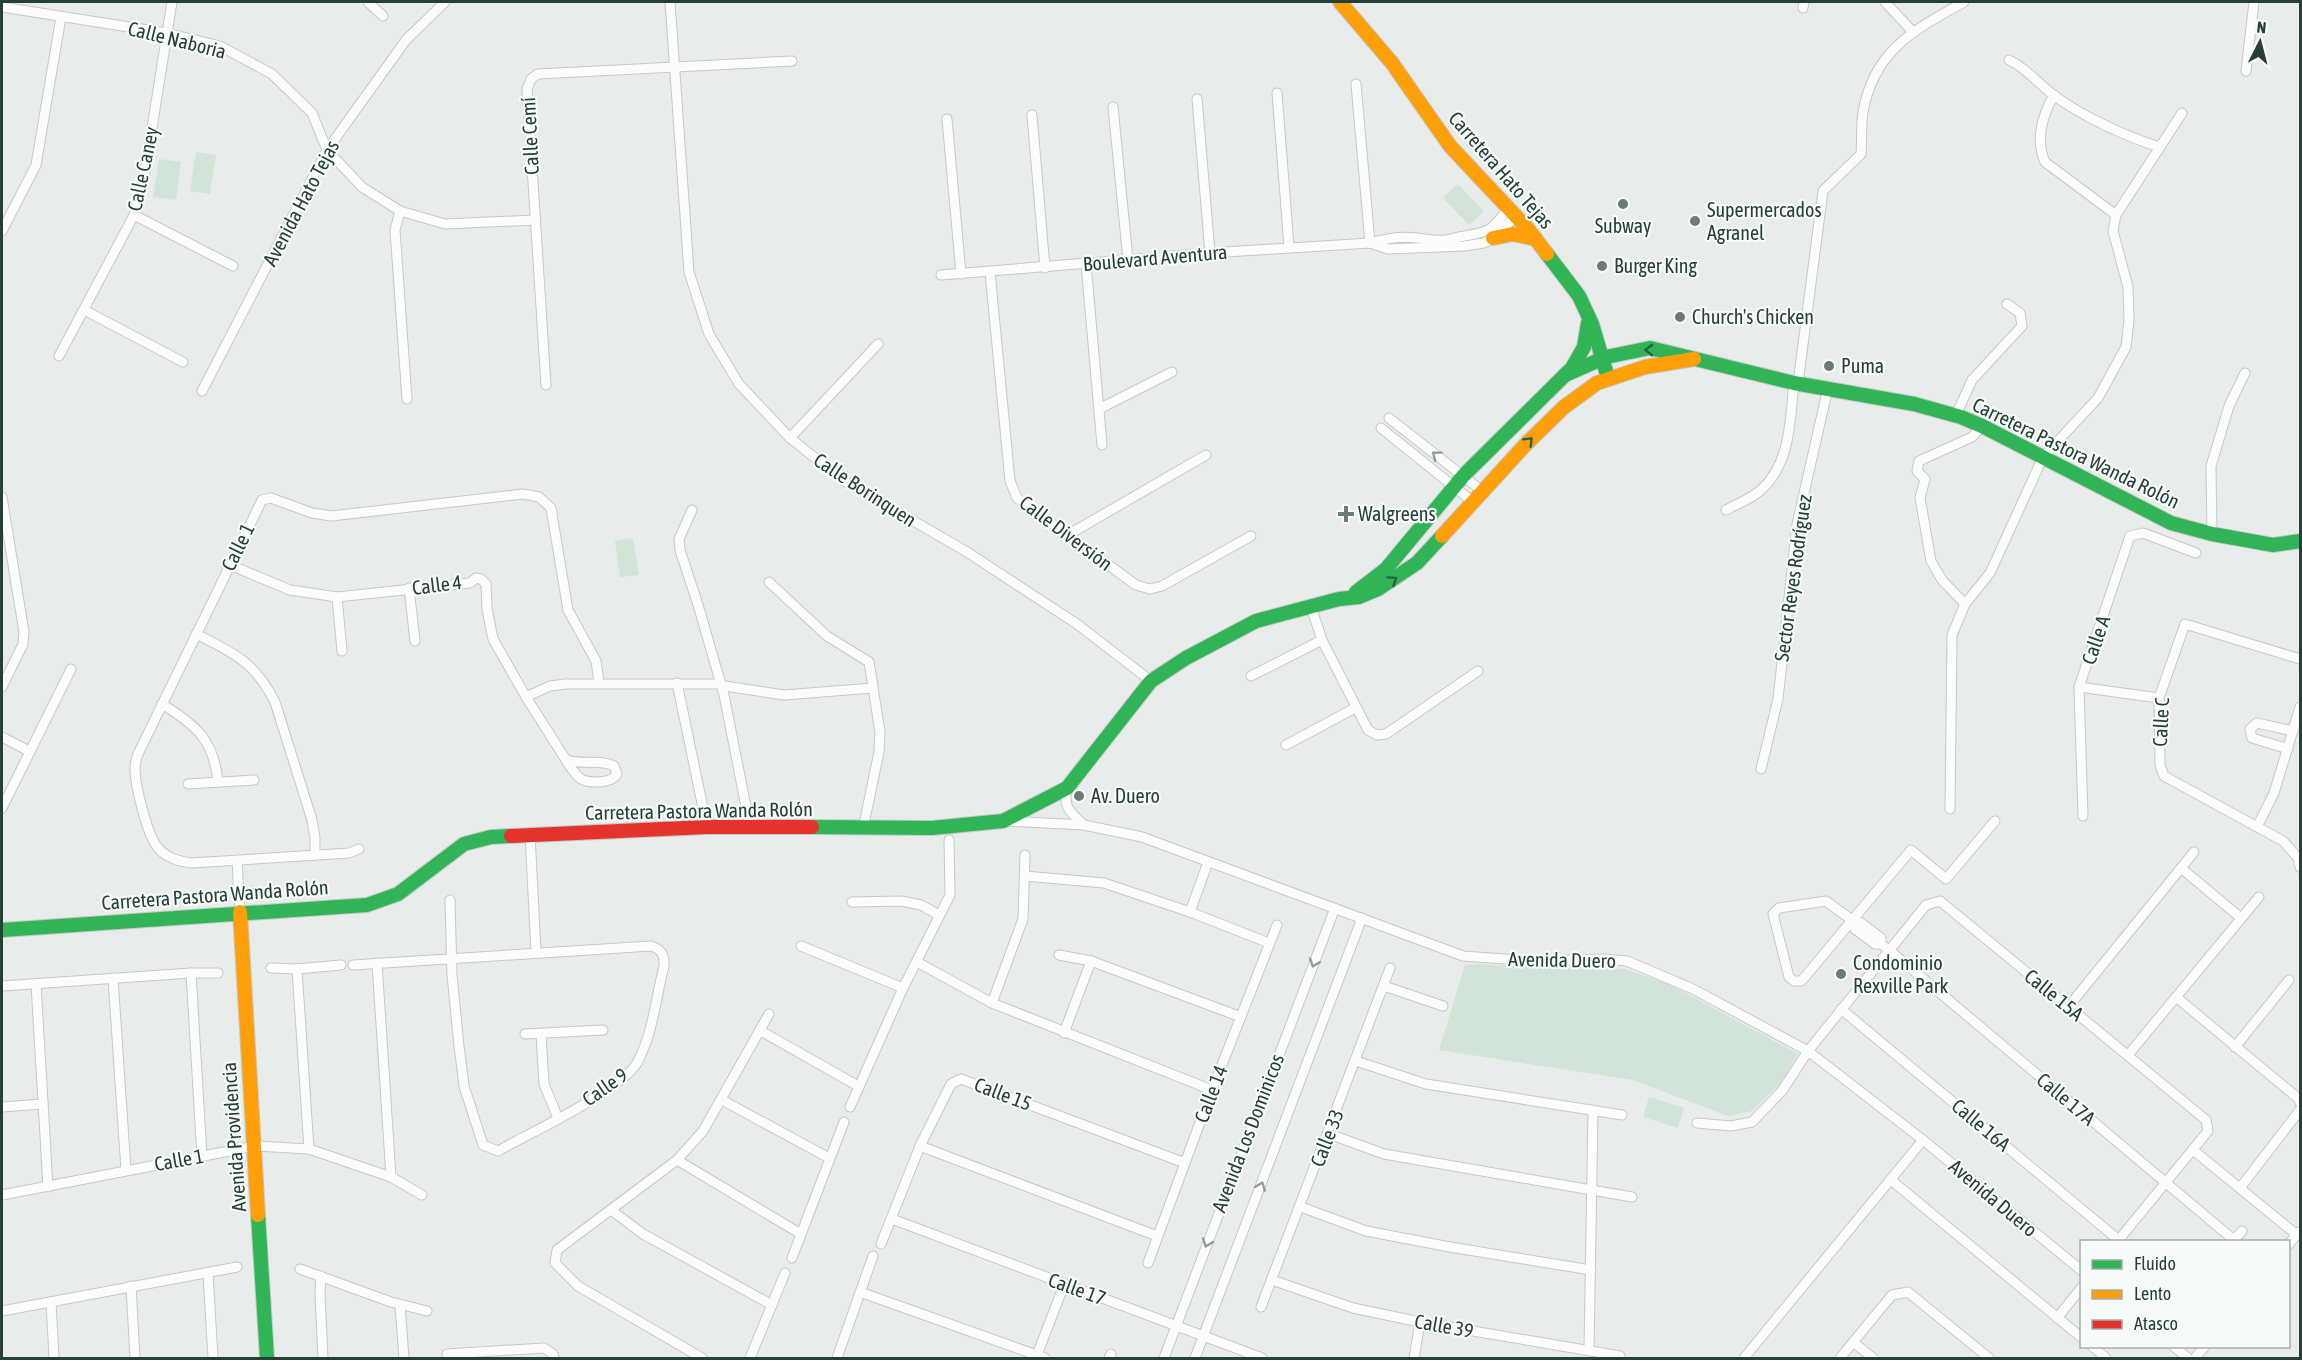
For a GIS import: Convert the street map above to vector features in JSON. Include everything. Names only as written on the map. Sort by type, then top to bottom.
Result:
[{"type":"street","name":"Calle Caney","points":[[59,356],[134,215],[144,178],[172,2]]},
{"type":"street","points":[[368,2],[383,16]]},
{"type":"street","name":"Avenida Hato Tejas","points":[[202,391],[327,150],[406,40],[445,2]]},
{"type":"street","name":"Calle Borinquen","points":[[670,2],[689,272],[709,334],[739,384],[790,438],[843,480],[967,552],[1077,624],[1151,681]]},
{"type":"street","name":"Carretera Hato Tejas","points":[[1340,2],[1392,63],[1450,146],[1536,239],[1579,296],[1603,357],[1608,378]]},
{"type":"street","points":[[1885,2],[1912,31]]},
{"type":"street","points":[[1726,510],[1761,490],[1778,471],[1788,437],[1823,191],[1861,154],[1863,113],[1873,77],[1893,49],[1912,31],[1964,2]]},
{"type":"street","points":[[2247,71],[2254,2]]},
{"type":"street","name":"Calle Naboria","points":[[2,7],[167,33],[220,46],[272,74],[312,113],[327,150],[362,187],[400,211],[445,224],[536,219]]},
{"type":"street","points":[[2,231],[36,165],[62,17]]},
{"type":"street","points":[[2009,60],[2083,114],[2144,143],[2160,147]]},
{"type":"street","name":"Calle Cemí","points":[[546,385],[527,89],[531,79],[538,74],[792,61]]},
{"type":"street","points":[[1356,84],[1370,243]]},
{"type":"street","points":[[1276,93],[1289,247]]},
{"type":"street","points":[[2054,95],[2048,106],[2039,138],[2040,150],[2045,162],[2116,215]]},
{"type":"street","points":[[1197,99],[1210,253]]},
{"type":"street","points":[[1113,106],[1128,260]]},
{"type":"street","points":[[1950,809],[1953,635],[1965,604],[1990,573],[2043,457],[2098,398],[2126,347],[2129,320],[2128,288],[2113,231],[2116,215],[2182,113]]},
{"type":"street","points":[[1032,115],[1045,268]]},
{"type":"street","points":[[947,119],[961,274]]},
{"type":"street","points":[[400,211],[395,230],[406,399]]},
{"type":"street","name":"Boulevard Aventura","points":[[941,275],[1289,247],[1370,243],[1384,239],[1417,238],[1484,243],[1493,238],[1512,212]]},
{"type":"street","name":"Boulevard Aventura","points":[[1370,243],[1398,250],[1462,240],[1480,235],[1512,212]]},
{"type":"street","points":[[134,215],[233,266]]},
{"type":"street","points":[[1493,238],[1513,234],[1536,239]]},
{"type":"street","points":[[1086,264],[1102,445]]},
{"type":"street","name":"Calle Diversión","points":[[990,272],[1012,490],[1017,498],[1136,585],[1150,590],[1162,586],[1251,536]]},
{"type":"street","points":[[1956,415],[1972,380],[2022,326],[2020,313],[2007,304]]},
{"type":"street","points":[[84,310],[183,362]]},
{"type":"street","points":[[1565,375],[1582,356],[1588,339],[1588,315]]},
{"type":"street","points":[[790,438],[878,344]]},
{"type":"street","name":"Carretera Pastora Wanda Rolón","points":[[2,930],[378,903],[398,894],[464,844],[491,837],[707,827],[863,830],[932,828],[1003,821],[1067,788],[1151,681],[1186,658],[1256,621],[1339,599],[1368,585],[1391,563],[1464,476],[1565,375],[1594,360],[1627,351],[1650,348],[1796,383],[1956,415],[1982,426],[2171,523],[2212,534],[2273,545],[2301,541]]},
{"type":"street","name":"Carretera Pastora Wanda Rolón","points":[[1339,599],[1359,597],[1378,589],[1417,563],[1526,444],[1564,407],[1597,382],[1644,367],[1694,359]]},
{"type":"street","points":[[1099,409],[1172,372]]},
{"type":"street","points":[[2212,534],[2211,466],[2229,406],[2245,373]]},
{"type":"street","name":"Sector Reyes Rodríguez","points":[[1761,769],[1778,699],[1797,524],[1828,388]]},
{"type":"street","points":[[1389,418],[1482,491]]},
{"type":"street","points":[[1965,604],[1942,580],[1931,561],[1920,498],[1925,479],[1917,471],[1919,461],[1972,437],[1982,426]]},
{"type":"street","points":[[1381,428],[1473,502]]},
{"type":"street","points":[[1066,536],[1206,455]]},
{"type":"street","name":"Calle 1","points":[[359,849],[349,853],[191,863],[178,861],[161,851],[151,835],[136,781],[135,767],[138,754],[260,502],[268,498],[312,513],[331,516],[532,494],[540,497],[551,508],[568,610],[596,661],[599,682]]},
{"type":"street","points":[[2,497],[24,632],[23,644],[2,687]]},
{"type":"street","points":[[692,510],[679,539],[680,550],[724,695],[750,827]]},
{"type":"street","name":"Calle A","points":[[2083,816],[2079,687],[2130,536],[2142,533],[2196,553]]},
{"type":"street","name":"Calle 4","points":[[230,565],[300,593],[337,597],[470,583],[476,578],[483,580],[486,585],[489,626],[493,639],[526,697],[566,759],[577,775],[586,780],[609,781],[617,774],[616,768],[609,763],[575,762],[566,759]]},
{"type":"street","points":[[769,582],[826,636],[868,660],[880,732],[879,752],[863,830]]},
{"type":"street","points":[[409,588],[415,641]]},
{"type":"street","points":[[337,597],[342,651]]},
{"type":"street","points":[[1311,607],[1322,640],[1355,708],[1368,730],[1377,735],[1386,734],[1478,671]]},
{"type":"street","name":"Calle C","points":[[2301,659],[2185,624],[2159,698],[2160,765],[2164,776],[2283,841],[2298,858],[2301,867]]},
{"type":"street","points":[[196,634],[234,653],[248,663],[268,688],[275,702],[312,820],[315,855]]},
{"type":"street","points":[[1251,676],[1322,640]]},
{"type":"street","points":[[2,808],[71,669]]},
{"type":"street","points":[[526,697],[550,686],[599,682],[721,685],[784,694],[873,688]]},
{"type":"street","points":[[677,683],[707,827]]},
{"type":"street","points":[[2079,687],[2159,698]]},
{"type":"street","points":[[162,704],[183,717],[202,734],[213,757],[218,782]]},
{"type":"street","points":[[2257,827],[2274,793],[2301,707]]},
{"type":"street","points":[[1286,745],[1355,708]]},
{"type":"street","points":[[2288,749],[2252,738],[2250,729],[2257,723],[2293,731]]},
{"type":"street","points":[[2,737],[29,751]]},
{"type":"street","points":[[188,784],[254,780]]},
{"type":"street","points":[[1067,788],[1065,798],[1067,808],[1084,825]]},
{"type":"street","name":"Avenida Duero","points":[[1003,821],[1084,825],[1142,837],[1463,956],[1532,961],[1605,959],[1627,961],[1693,989],[1808,1051],[1923,1140],[2080,1269]]},
{"type":"street","points":[[1853,921],[1826,901],[1779,908],[1773,914],[1789,977],[1794,981],[1801,981],[1853,921],[1911,850],[1946,879],[1995,821]]},
{"type":"street","points":[[530,834],[536,952]]},
{"type":"street","points":[[850,1107],[903,988],[950,895],[949,840]]},
{"type":"street","points":[[949,852],[961,852]]},
{"type":"street","points":[[2069,1006],[2194,852]]},
{"type":"street","points":[[992,1003],[1023,919],[1024,855]]},
{"type":"street","points":[[237,861],[240,912]]},
{"type":"street","points":[[1190,912],[1209,861]]},
{"type":"street","points":[[2181,868],[2241,918]]},
{"type":"street","points":[[1025,876],[1104,883],[1190,912],[1269,943]]},
{"type":"street","points":[[2128,1055],[2259,897]]},
{"type":"street","name":"Calle 9","points":[[353,965],[452,959],[536,952],[651,946],[660,951],[664,960],[646,1043],[636,1065],[614,1086],[498,1151],[483,1145],[464,1086],[452,959],[450,900]]},
{"type":"street","points":[[852,902],[901,901],[921,905],[939,915]]},
{"type":"street","name":"Calle 15A","points":[[1697,1123],[1731,1126],[1752,1122],[1782,1091],[1808,1051],[1926,905],[1940,901],[2206,1120],[2208,1131],[2120,1240]]},
{"type":"street","name":"Avenida Los Dominicos","points":[[1164,1359],[1335,908]]},
{"type":"street","name":"Avenida Providencia","points":[[240,912],[267,1359]]},
{"type":"street","name":"Avenida Los Dominicos","points":[[1195,1359],[1362,918]]},
{"type":"street","name":"Calle 17A","points":[[1853,921],[1860,921],[1881,938],[1881,944],[2234,1240],[2242,1231]]},
{"type":"street","name":"Calle 14","points":[[1148,1263],[1212,1090],[1277,925]]},
{"type":"street","points":[[801,946],[903,988]]},
{"type":"street","points":[[1059,955],[1091,961],[1241,1017]]},
{"type":"street","points":[[1064,1033],[1091,961]]},
{"type":"street","points":[[917,962],[992,1003],[1212,1090]]},
{"type":"street","points":[[377,963],[391,1177]]},
{"type":"street","points":[[271,968],[297,969],[341,965]]},
{"type":"street","name":"Calle 33","points":[[1261,1307],[1329,1134],[1390,968]]},
{"type":"street","points":[[297,969],[309,1149]]},
{"type":"street","points":[[191,973],[202,1156]]},
{"type":"street","points":[[2,986],[218,973]]},
{"type":"street","points":[[113,978],[126,1170]]},
{"type":"street","points":[[2235,1047],[2289,980]]},
{"type":"street","points":[[36,984],[48,1187]]},
{"type":"street","points":[[1384,987],[1443,1006]]},
{"type":"street","points":[[2176,997],[2301,1103]]},
{"type":"street","name":"Calle 16A","points":[[1841,1009],[2118,1240]]},
{"type":"street","points":[[702,1359],[578,1286],[555,1263],[557,1250],[677,1160],[702,1131],[722,1100],[769,1014]]},
{"type":"street","points":[[525,1034],[603,1030]]},
{"type":"street","points":[[761,1031],[858,1086]]},
{"type":"street","points":[[541,1034],[544,1084],[558,1118]]},
{"type":"street","points":[[1356,1061],[1426,1084],[1622,1116]]},
{"type":"street","name":"Calle 15","points":[[881,1244],[920,1146],[951,1084],[961,1078],[1185,1163]]},
{"type":"street","points":[[722,1100],[830,1158]]},
{"type":"street","points":[[2,1107],[43,1104]]},
{"type":"street","points":[[2240,1188],[2301,1110]]},
{"type":"street","points":[[1590,1350],[1593,1111]]},
{"type":"street","points":[[792,1258],[844,1122]]},
{"type":"street","points":[[1329,1134],[1384,1154],[1632,1197]]},
{"type":"street","points":[[1744,1359],[1923,1140]]},
{"type":"street","name":"Calle 1","points":[[2,1196],[255,1146],[309,1149],[391,1177],[422,1195]]},
{"type":"street","points":[[920,1146],[1157,1236]]},
{"type":"street","points":[[2193,1150],[2299,1233]]},
{"type":"street","points":[[677,1160],[801,1234]]},
{"type":"street","points":[[1891,1180],[2080,1336]]},
{"type":"street","points":[[1301,1207],[1366,1231],[1591,1270]]},
{"type":"street","points":[[611,1210],[643,1234],[772,1305]]},
{"type":"street","name":"Calle 17","points":[[892,1219],[1262,1359]]},
{"type":"street","points":[[837,1359],[873,1256]]},
{"type":"street","points":[[2,1311],[237,1267]]},
{"type":"street","points":[[300,1269],[400,1305],[427,1311]]},
{"type":"street","points":[[208,1273],[213,1359]]},
{"type":"street","points":[[750,1359],[784,1273]]},
{"type":"street","points":[[321,1276],[323,1359]]},
{"type":"street","name":"Calle 39","points":[[1272,1280],[1353,1308],[1420,1322],[1620,1356]]},
{"type":"street","points":[[860,1292],[1041,1357],[1064,1285]]},
{"type":"street","points":[[131,1286],[135,1359]]},
{"type":"street","points":[[2057,1318],[2080,1289]]},
{"type":"street","points":[[1840,1359],[1892,1295],[1908,1292],[1989,1359]]},
{"type":"street","points":[[51,1302],[54,1359]]},
{"type":"street","points":[[400,1305],[404,1359]]},
{"type":"street","points":[[1414,1359],[1420,1322]]},
{"type":"street","points":[[1853,1342],[1873,1359]]},
{"type":"street","points":[[447,1354],[479,1355],[544,1348],[553,1354],[554,1359]]},
{"type":"street","points":[[2093,1348],[2106,1359]]},
{"type":"street","points":[[2174,1348],[2188,1359]]},
{"type":"green space","points":[[196,152],[216,155],[210,194],[190,191]]},
{"type":"green space","points":[[159,159],[181,162],[176,200],[153,197]]},
{"type":"green space","points":[[1458,184],[1484,211],[1469,225],[1443,198]]},
{"type":"green space","points":[[633,538],[639,575],[620,577],[615,541]]},
{"type":"green space","points":[[1465,965],[1624,969],[1669,984],[1798,1054],[1780,1084],[1752,1111],[1728,1116],[1633,1080],[1439,1050]]},
{"type":"green space","points":[[1649,1097],[1684,1108],[1678,1128],[1643,1117]]},
{"type":"traffic: fast","points":[[1547,254],[1579,296],[1592,324],[1608,378]]},
{"type":"traffic: fast","points":[[1356,592],[1386,569],[1464,475],[1572,368],[1584,347],[1588,323]]},
{"type":"traffic: fast","points":[[1565,375],[1606,357],[1650,348],[1794,383],[1914,404],[1961,417],[1982,426],[2171,523],[2212,534],[2273,545],[2300,541]]},
{"type":"traffic: fast","points":[[812,827],[932,828],[1003,821],[1067,788],[1151,681],[1186,658],[1256,621],[1339,599],[1359,597],[1378,589],[1417,563],[1442,536]]},
{"type":"traffic: fast","points":[[2,930],[367,905],[398,894],[464,844],[491,837],[511,836]]},
{"type":"traffic: fast","points":[[258,1215],[267,1358]]},
{"type":"traffic: slow","points":[[1340,2],[1392,63],[1450,146],[1528,229],[1547,254]]},
{"type":"traffic: slow","points":[[1493,238],[1513,234],[1536,239]]},
{"type":"traffic: slow","points":[[1442,536],[1526,444],[1564,407],[1597,383],[1645,367],[1694,359]]},
{"type":"traffic: slow","points":[[240,912],[258,1215]]},
{"type":"traffic: jam","points":[[511,836],[707,827],[812,827]]},
{"type":"place","name":"Subway","points":[[1623,204]]},
{"type":"place","name":"Supermercados Agranel","points":[[1695,221]]},
{"type":"place","name":"Burger King","points":[[1602,266]]},
{"type":"place","name":"Church's Chicken","points":[[1680,317]]},
{"type":"place","name":"Puma","points":[[1829,366]]},
{"type":"place","name":"Walgreens","points":[[1346,514]]},
{"type":"place","name":"Av. Duero","points":[[1079,796]]},
{"type":"place","name":"Condominio Rexville Park","points":[[1841,974]]}]
